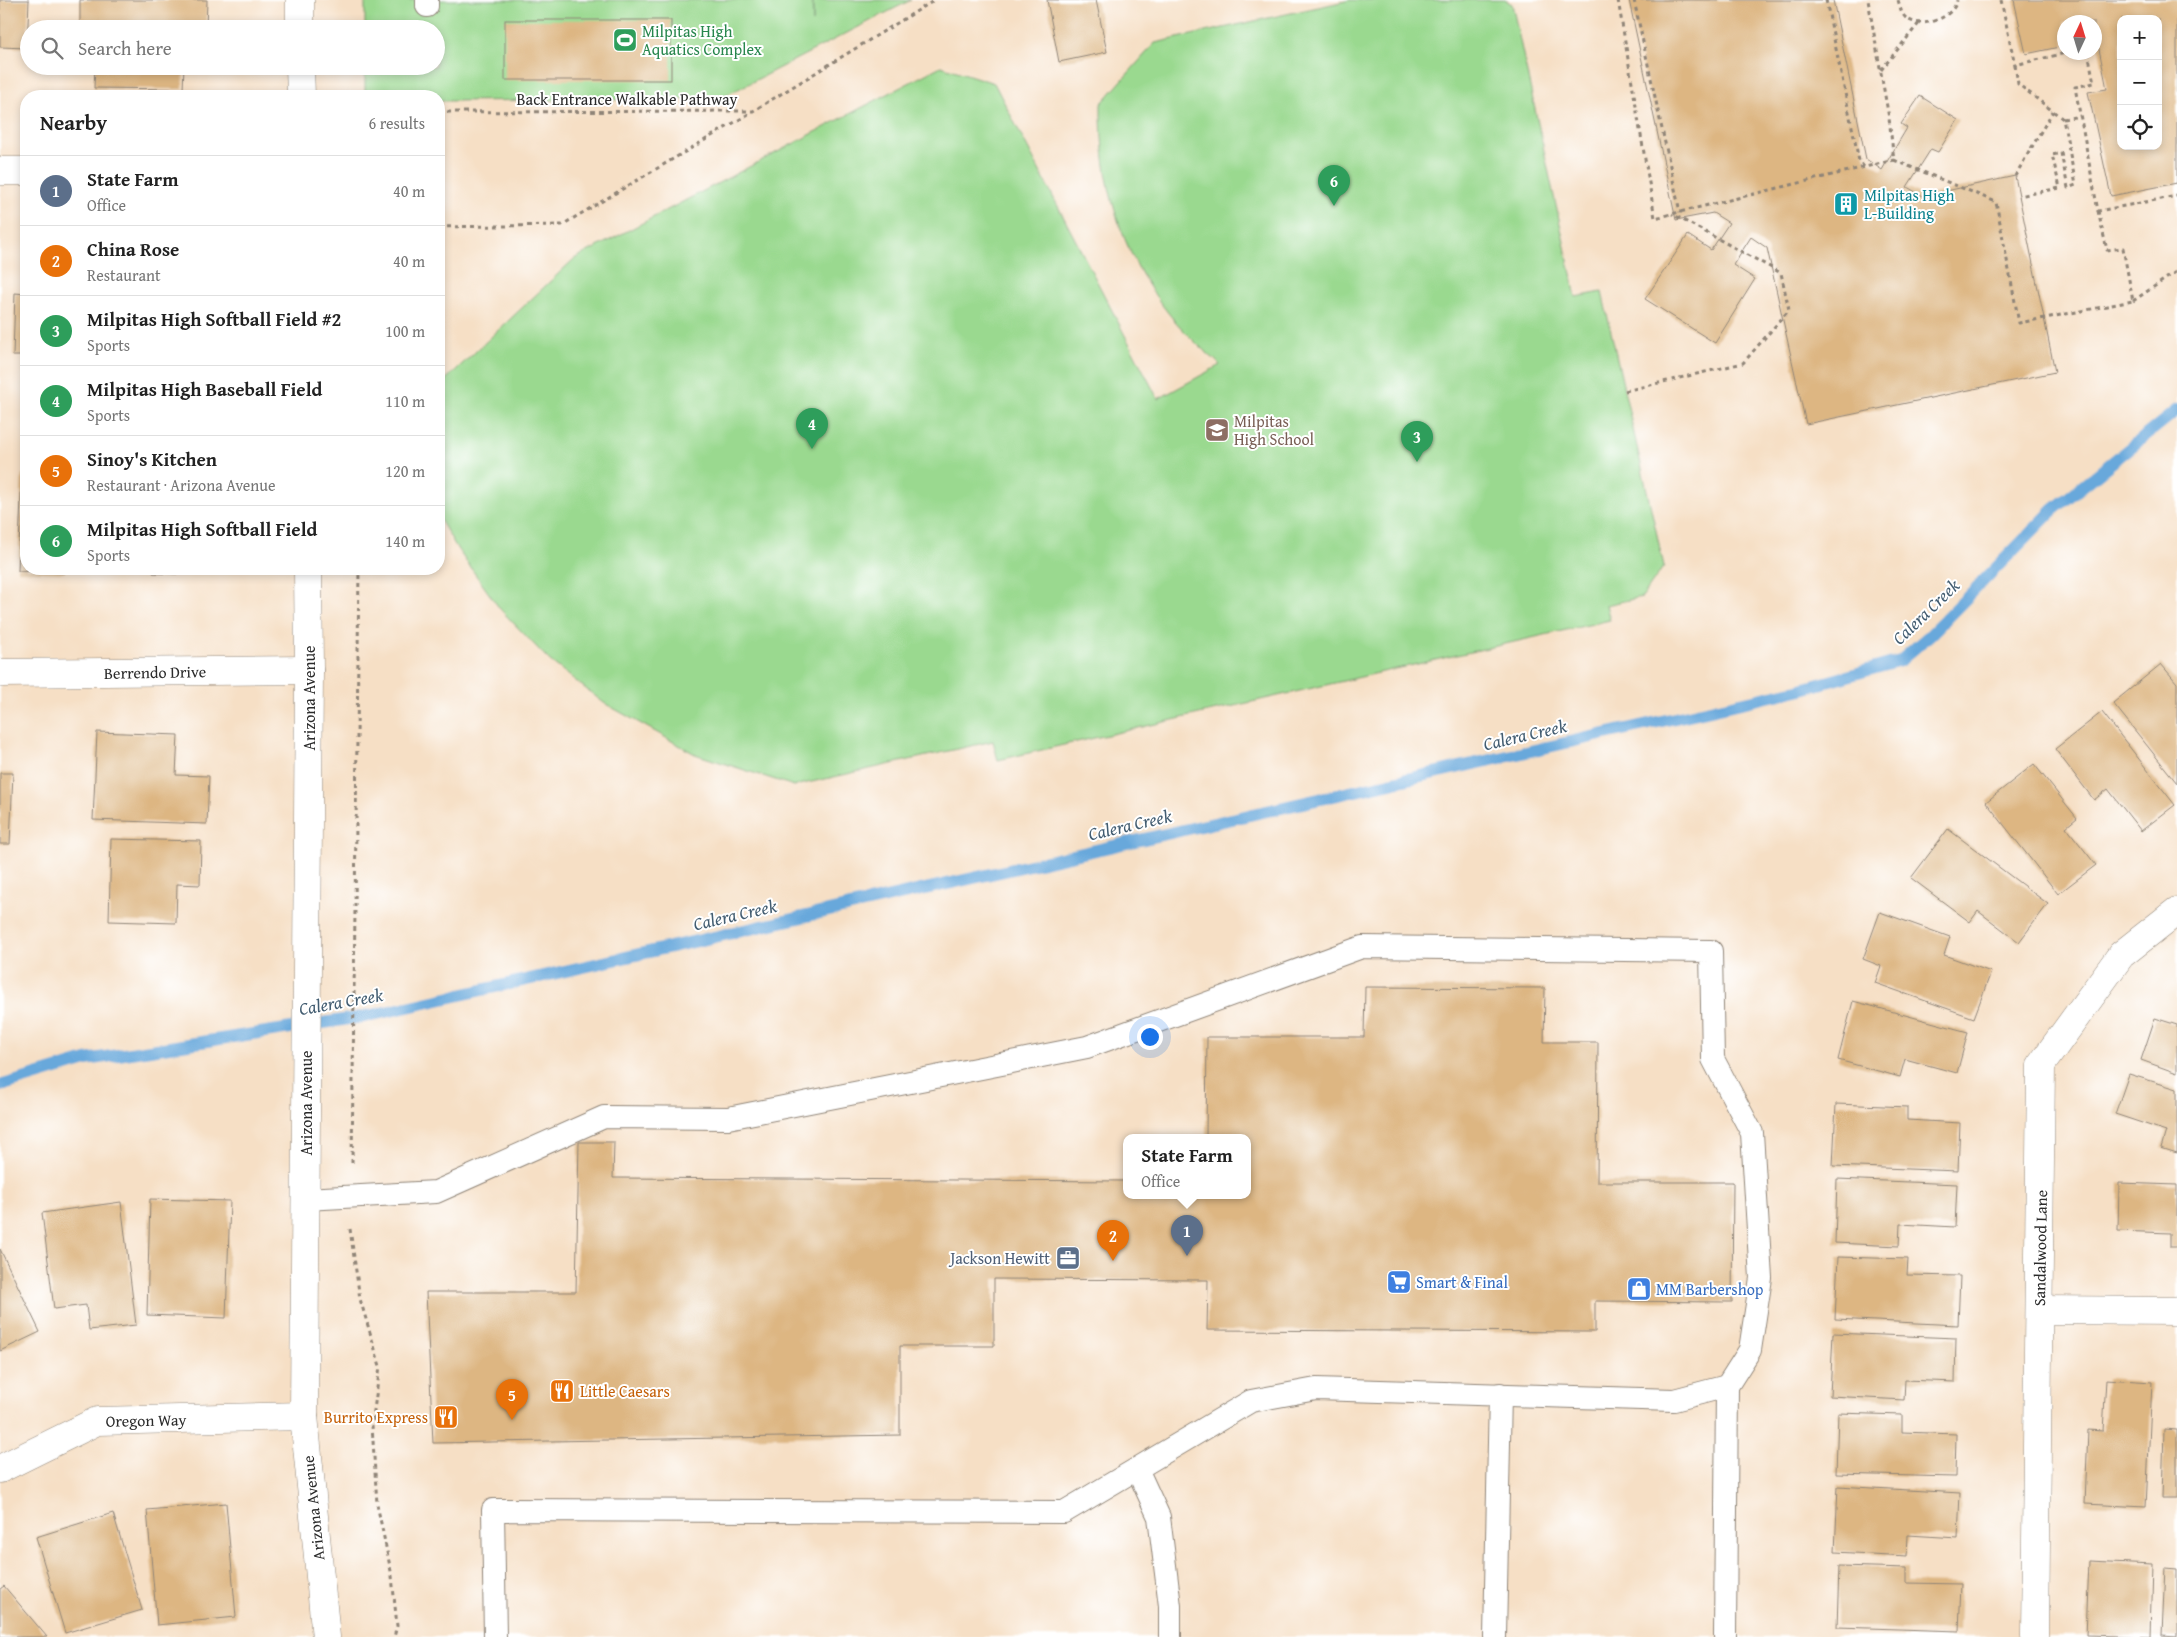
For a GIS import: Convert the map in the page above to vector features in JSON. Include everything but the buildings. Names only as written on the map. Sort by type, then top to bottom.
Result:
[{"type":"street","points":[[300,0],[300,20]]},
{"type":"street","points":[[300,75],[301,90]]},
{"type":"street","points":[[0,172],[20,171]]},
{"type":"street","name":"Arizona Avenue","points":[[308,575],[304,1416],[326,1637]]},
{"type":"street","name":"Berrendo Drive","points":[[0,673],[309,670]]},
{"type":"street","name":"Sandalwood Lane","points":[[2035,1637],[2041,1066],[2121,955],[2177,911]]},
{"type":"street","points":[[2039,1310],[2177,1311]]},
{"type":"street","name":"Oregon Way","points":[[0,1469],[97,1421],[304,1416]]},
{"type":"lane","points":[[306,1199],[436,1192],[604,1117],[728,1118],[1087,1047],[1362,947],[1711,951],[1713,1059],[1752,1133],[1761,1278],[1750,1350],[1727,1386],[1725,1637]]},
{"type":"lane","points":[[495,1637],[493,1510],[1064,1512],[1252,1401],[1316,1389],[1674,1400],[1727,1386]]},
{"type":"lane","points":[[1495,1637],[1500,1394]]},
{"type":"lane","points":[[1137,1469],[1159,1517],[1170,1606],[1170,1637]]},
{"type":"path","name":"Back Entrance Walkable Pathway","points":[[445,112],[753,111],[935,0]]},
{"type":"path","points":[[1618,0],[1655,218],[1894,160],[1996,202],[2019,323],[2133,301],[2177,271]]},
{"type":"path","points":[[1634,0],[1680,212]]},
{"type":"path","points":[[1826,0],[1860,161],[1864,167]]},
{"type":"path","points":[[1868,0],[1881,70],[1894,160]]},
{"type":"path","points":[[1898,0],[1906,18],[1914,22],[1929,22],[1942,17],[1957,4],[1957,0]]},
{"type":"path","points":[[2001,0],[2018,84],[2063,119],[2076,185],[2068,188],[2061,153],[2052,155],[2060,188],[2019,196]]},
{"type":"path","points":[[1881,70],[1920,22]]},
{"type":"path","points":[[2015,65],[2057,55]]},
{"type":"path","points":[[2090,60],[2094,83],[2075,87],[2080,116],[2106,250],[2123,248],[2133,301]]},
{"type":"path","points":[[2015,176],[2053,110]]},
{"type":"path","points":[[445,227],[562,225],[753,111]]},
{"type":"path","points":[[2063,119],[2080,116]]},
{"type":"path","points":[[2098,211],[2177,196]]},
{"type":"path","points":[[1624,391],[1743,363],[1789,310],[1781,273],[1672,214]]},
{"type":"path","points":[[359,575],[350,1236],[360,1299],[380,1366],[372,1425],[377,1504],[392,1576],[397,1626],[394,1637]]},
{"type":"green space","name":"Milpitas High Aquatics Complex","points":[[365,0],[812,0],[813,22],[813,0],[911,0],[719,99],[445,101],[445,90],[365,90],[365,75],[445,75],[445,20],[365,20]]},
{"type":"green space","points":[[1350,0],[1505,0],[1512,4],[1576,297],[1602,292],[1664,566],[1642,597],[1606,605],[1610,620],[998,760],[993,741],[794,786],[695,754],[604,703],[549,660],[500,609],[458,550],[445,528],[445,380],[574,259],[941,66],[994,83],[1158,399],[1220,365],[1179,326],[1152,291],[1126,241],[1116,215],[1109,188],[1104,161],[1101,104],[1155,43]]},
{"type":"waterway","name":"Calera Creek","points":[[0,1086],[86,1060],[368,1016],[1802,689],[1900,661],[1931,634],[2053,510],[2177,410]]},
{"type":"place","name":"Milpitas High Aquatics Complex","points":[[625,40]]},
{"type":"place","name":"Milpitas High L-Building","points":[[1846,204]]},
{"type":"place","name":"Milpitas High Softball Field","points":[[1334,206]]},
{"type":"place","name":"Milpitas High School","points":[[1217,430]]},
{"type":"place","name":"Milpitas High Baseball Field","points":[[812,449]]},
{"type":"place","name":"Milpitas High Softball Field #2","points":[[1417,462]]},
{"type":"place","name":"State Farm","points":[[1187,1256]]},
{"type":"place","name":"Jackson Hewitt","points":[[1068,1258]]},
{"type":"place","name":"China Rose","points":[[1113,1261]]},
{"type":"place","name":"Smart & Final","points":[[1399,1282]]},
{"type":"place","name":"MM Barbershop","points":[[1639,1289]]},
{"type":"place","name":"Little Caesars","points":[[562,1391]]},
{"type":"place","name":"Burrito Express","points":[[446,1417]]},
{"type":"place","name":"Sinoy's Kitchen","points":[[512,1420]]}]
